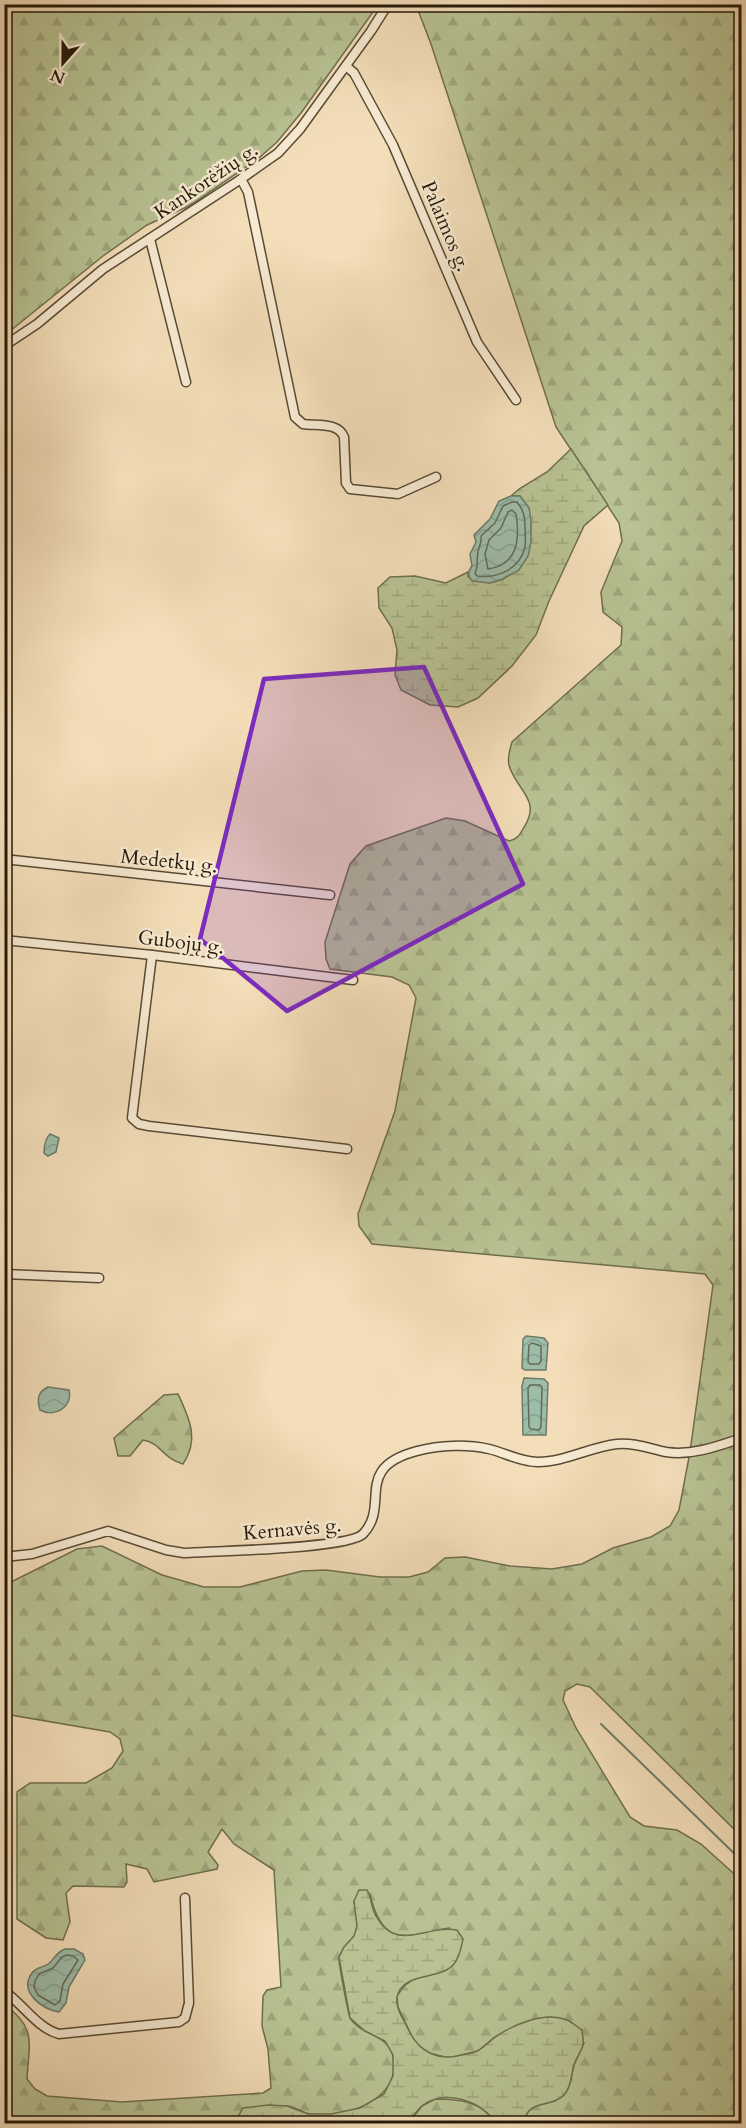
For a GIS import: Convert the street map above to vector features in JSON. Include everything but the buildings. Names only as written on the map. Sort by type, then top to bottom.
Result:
[{"type":"street","name":"Kankorėžių g.","points":[[4,346],[37,324],[104,269],[241,179],[289,142],[346,66],[388,4]]},
{"type":"street","name":"Palaimos g.","points":[[346,66],[354,73],[393,145],[477,342],[516,400]]},
{"type":"street","points":[[241,179],[248,192],[295,417],[298,421],[309,425],[336,427],[342,432],[346,483],[350,489],[398,494],[436,477]]},
{"type":"street","points":[[150,239],[186,382]]},
{"type":"street","name":"Medetkų g.","points":[[4,859],[330,895]]},
{"type":"street","name":"Gubojų g.","points":[[4,940],[152,955],[353,980]]},
{"type":"street","points":[[152,955],[132,1118],[139,1124],[149,1126],[346,1149]]},
{"type":"street","points":[[4,1274],[99,1278]]},
{"type":"street","name":"Kernavės g.","points":[[4,1557],[32,1554],[108,1531],[166,1550],[184,1553],[336,1544],[362,1535],[371,1523],[375,1484],[379,1473],[405,1455],[419,1450],[445,1446],[471,1446],[538,1462],[617,1443],[669,1452],[684,1452],[703,1450],[741,1438]]},
{"type":"street","points":[[4,1991],[15,1998],[46,2029],[59,2034],[178,2022],[185,2018],[189,2003],[185,1898]]},
{"type":"highlighted area","points":[[424,667],[523,884],[287,1011],[200,939],[264,679]]},
{"type":"green space","points":[[5,4],[378,5],[301,113],[277,142],[259,158],[189,206],[147,225],[103,256],[5,335]]},
{"type":"green space","points":[[557,4],[741,5],[741,1836],[590,1687],[577,1684],[565,1691],[563,1700],[576,1728],[630,1817],[644,1826],[677,1830],[701,1844],[741,1880],[741,2123],[527,2123],[525,2118],[527,2112],[534,2106],[555,2101],[570,2083],[574,2065],[584,2043],[550,2017],[521,2024],[495,2037],[478,2051],[449,2058],[429,2053],[415,2043],[398,2007],[397,1996],[404,1986],[414,1979],[444,1971],[449,1928],[420,1934],[398,1935],[389,1931],[382,1924],[375,1912],[370,1895],[354,1901],[357,1919],[356,1933],[343,1949],[339,1959],[350,2018],[360,2028],[386,2043],[393,2056],[394,2071],[389,2084],[380,2095],[368,2103],[354,2109],[324,2115],[307,2113],[288,2106],[278,2107],[239,2115],[241,2124],[5,2123],[4,2004],[22,2021],[29,2037],[27,2079],[35,2089],[47,2096],[122,2102],[263,2093],[271,2088],[268,2049],[262,2026],[263,1996],[267,1990],[281,1987],[274,1870],[234,1844],[222,1829],[208,1852],[218,1865],[217,1869],[154,1882],[147,1869],[126,1864],[127,1882],[124,1887],[73,1886],[66,1893],[70,1922],[63,1940],[46,1938],[17,1919],[17,1792],[30,1783],[86,1783],[112,1768],[123,1751],[120,1739],[110,1732],[5,1714],[5,1585],[77,1549],[102,1546],[162,1575],[204,1587],[240,1587],[302,1571],[326,1570],[380,1577],[409,1577],[428,1572],[445,1558],[465,1557],[510,1566],[552,1569],[582,1564],[613,1548],[651,1537],[670,1526],[679,1510],[690,1452],[713,1285],[705,1274],[372,1244],[359,1226],[358,1214],[395,1111],[416,998],[409,985],[392,977],[330,969],[326,959],[325,942],[350,864],[366,846],[446,818],[465,821],[509,841],[517,837],[528,819],[530,810],[526,795],[512,774],[509,765],[512,742],[621,645],[622,627],[603,612],[601,592],[622,541],[619,523],[556,427],[431,44],[416,5],[537,5],[544,12]]},
{"type":"green space","points":[[571,449],[608,505],[584,526],[549,601],[536,635],[512,666],[478,698],[458,707],[430,705],[401,690],[395,675],[397,650],[392,628],[379,608],[378,588],[390,577],[415,576],[446,583],[468,572],[468,577],[490,583],[503,579],[531,530],[529,508],[520,496],[511,496],[547,472]]},
{"type":"green space","points":[[178,1394],[189,1420],[192,1437],[188,1455],[183,1464],[170,1458],[154,1444],[143,1440],[130,1456],[118,1456],[114,1438],[164,1395]]},
{"type":"green space","points":[[359,1890],[367,1890],[376,1916],[384,1927],[393,1933],[403,1936],[446,1929],[457,1930],[463,1939],[458,1958],[448,1969],[406,1983],[400,1989],[397,1997],[399,2010],[413,2039],[419,2045],[431,2054],[454,2057],[477,2051],[501,2033],[519,2024],[548,2017],[567,2020],[582,2030],[583,2042],[566,2093],[553,2102],[536,2106],[528,2112],[525,2118],[527,2123],[495,2123],[489,2115],[473,2103],[442,2098],[423,2105],[408,2123],[241,2123],[239,2115],[243,2108],[268,2105],[287,2106],[308,2114],[331,2114],[360,2108],[384,2094],[393,2076],[393,2055],[385,2041],[365,2031],[350,2018],[339,1957],[354,1936],[357,1926],[354,1901]]},
{"type":"green space","points":[[435,2099],[461,2101],[477,2106],[484,2110],[495,2123],[408,2124],[422,2106]]},
{"type":"water","points":[[511,496],[520,496],[529,508],[531,542],[528,556],[519,570],[503,579],[490,583],[472,581],[469,574],[472,566],[470,554],[476,542],[474,535],[490,519],[499,501]]},
{"type":"water","points":[[50,1134],[59,1138],[56,1152],[48,1156],[44,1153],[44,1148]]},
{"type":"water","points":[[526,1336],[544,1338],[548,1343],[546,1370],[522,1368],[523,1339]]},
{"type":"water","points":[[524,1378],[544,1379],[548,1383],[546,1435],[523,1435],[522,1386]]},
{"type":"water","points":[[48,1387],[69,1390],[70,1396],[66,1406],[57,1412],[40,1410],[39,1397]]},
{"type":"water","points":[[65,1949],[74,1949],[83,1954],[85,1960],[69,1987],[66,2003],[59,2012],[46,2008],[34,1999],[28,1987],[28,1980],[34,1971],[48,1964]]},
{"type":"waterway","points":[[601,1724],[742,1861]]}]
